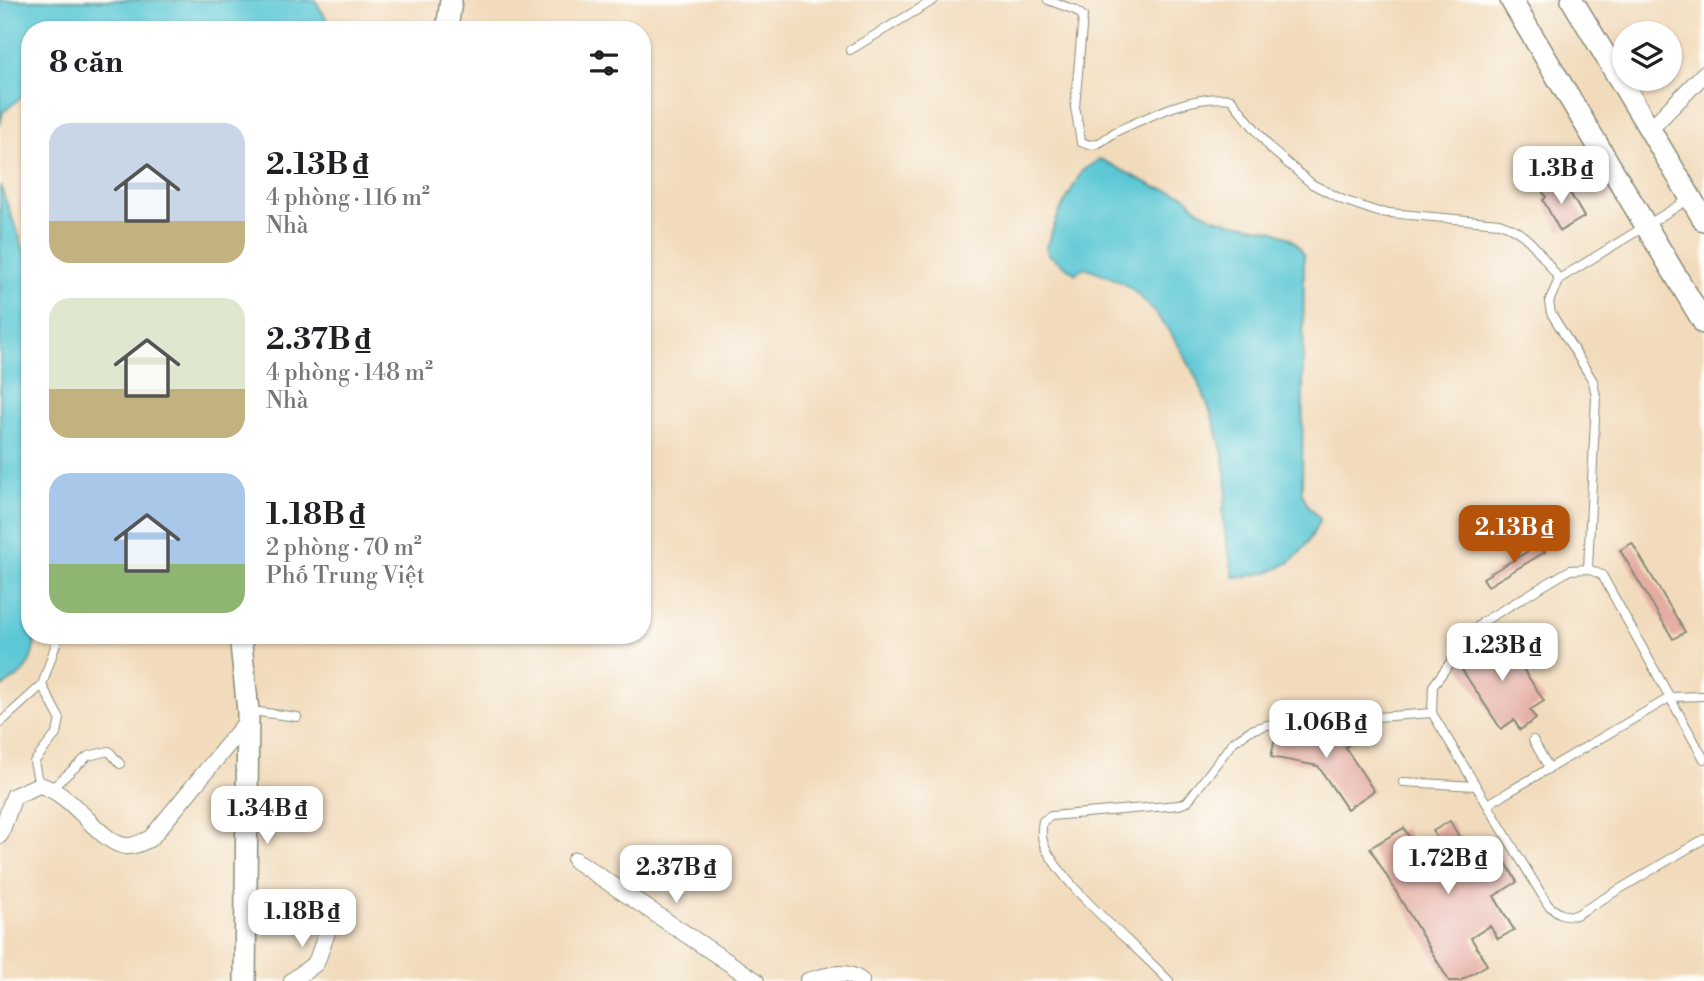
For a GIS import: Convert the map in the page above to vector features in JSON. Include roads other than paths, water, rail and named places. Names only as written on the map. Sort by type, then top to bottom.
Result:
[{"type":"street","points":[[448,21],[452,0]]},
{"type":"street","points":[[1511,0],[1704,323]]},
{"type":"street","points":[[1572,0],[1704,220]]},
{"type":"street","points":[[1649,130],[1704,74]]},
{"type":"street","points":[[241,644],[248,716],[245,981]]},
{"type":"street","points":[[0,835],[14,796],[46,786],[116,844],[128,846],[151,838],[248,716]]},
{"type":"street","points":[[575,860],[756,981]]},
{"type":"street","points":[[292,981],[316,963],[329,927]]},
{"type":"street","points":[[808,981],[841,973],[851,974],[861,981]]},
{"type":"lane","points":[[850,50],[934,0]]},
{"type":"lane","points":[[1048,0],[1075,9],[1083,16],[1075,107],[1081,142],[1099,144],[1110,135],[1158,113],[1213,97],[1231,99],[1272,150],[1312,184],[1343,200],[1378,212],[1499,223],[1516,228],[1527,236],[1559,279]]},
{"type":"lane","points":[[1588,569],[1596,397],[1592,381],[1551,313],[1549,302],[1559,279],[1691,198]]},
{"type":"lane","points":[[1704,759],[1602,575],[1588,569],[1570,570],[1498,611],[1473,631],[1433,686],[1433,713],[1548,905],[1567,916],[1576,915],[1704,839]]},
{"type":"lane","points":[[0,723],[42,685],[56,644]]},
{"type":"lane","points":[[42,685],[60,719],[57,733],[34,762],[46,786],[96,752],[110,751],[120,764]]},
{"type":"lane","points":[[1488,804],[1671,696],[1704,696]]},
{"type":"lane","points":[[1169,981],[1056,864],[1042,841],[1040,832],[1043,821],[1051,816],[1179,805],[1186,802],[1233,742],[1267,725],[1433,713]]},
{"type":"lane","points":[[248,716],[297,717]]},
{"type":"lane","points":[[1533,740],[1549,768]]},
{"type":"lane","points":[[1403,782],[1476,786]]},
{"type":"water","points":[[0,0],[315,0],[328,21],[21,21],[21,97],[3,112],[0,124]]},
{"type":"water","points":[[1100,159],[1155,187],[1185,195],[1198,209],[1213,217],[1281,233],[1294,242],[1304,255],[1302,493],[1308,506],[1320,519],[1297,556],[1277,569],[1234,577],[1224,529],[1223,513],[1227,486],[1218,433],[1195,375],[1162,322],[1144,300],[1124,284],[1084,267],[1076,274],[1048,254],[1046,247],[1059,213],[1082,171]]},
{"type":"water","points":[[0,185],[21,242],[21,644],[35,644],[26,668],[0,688]]}]
